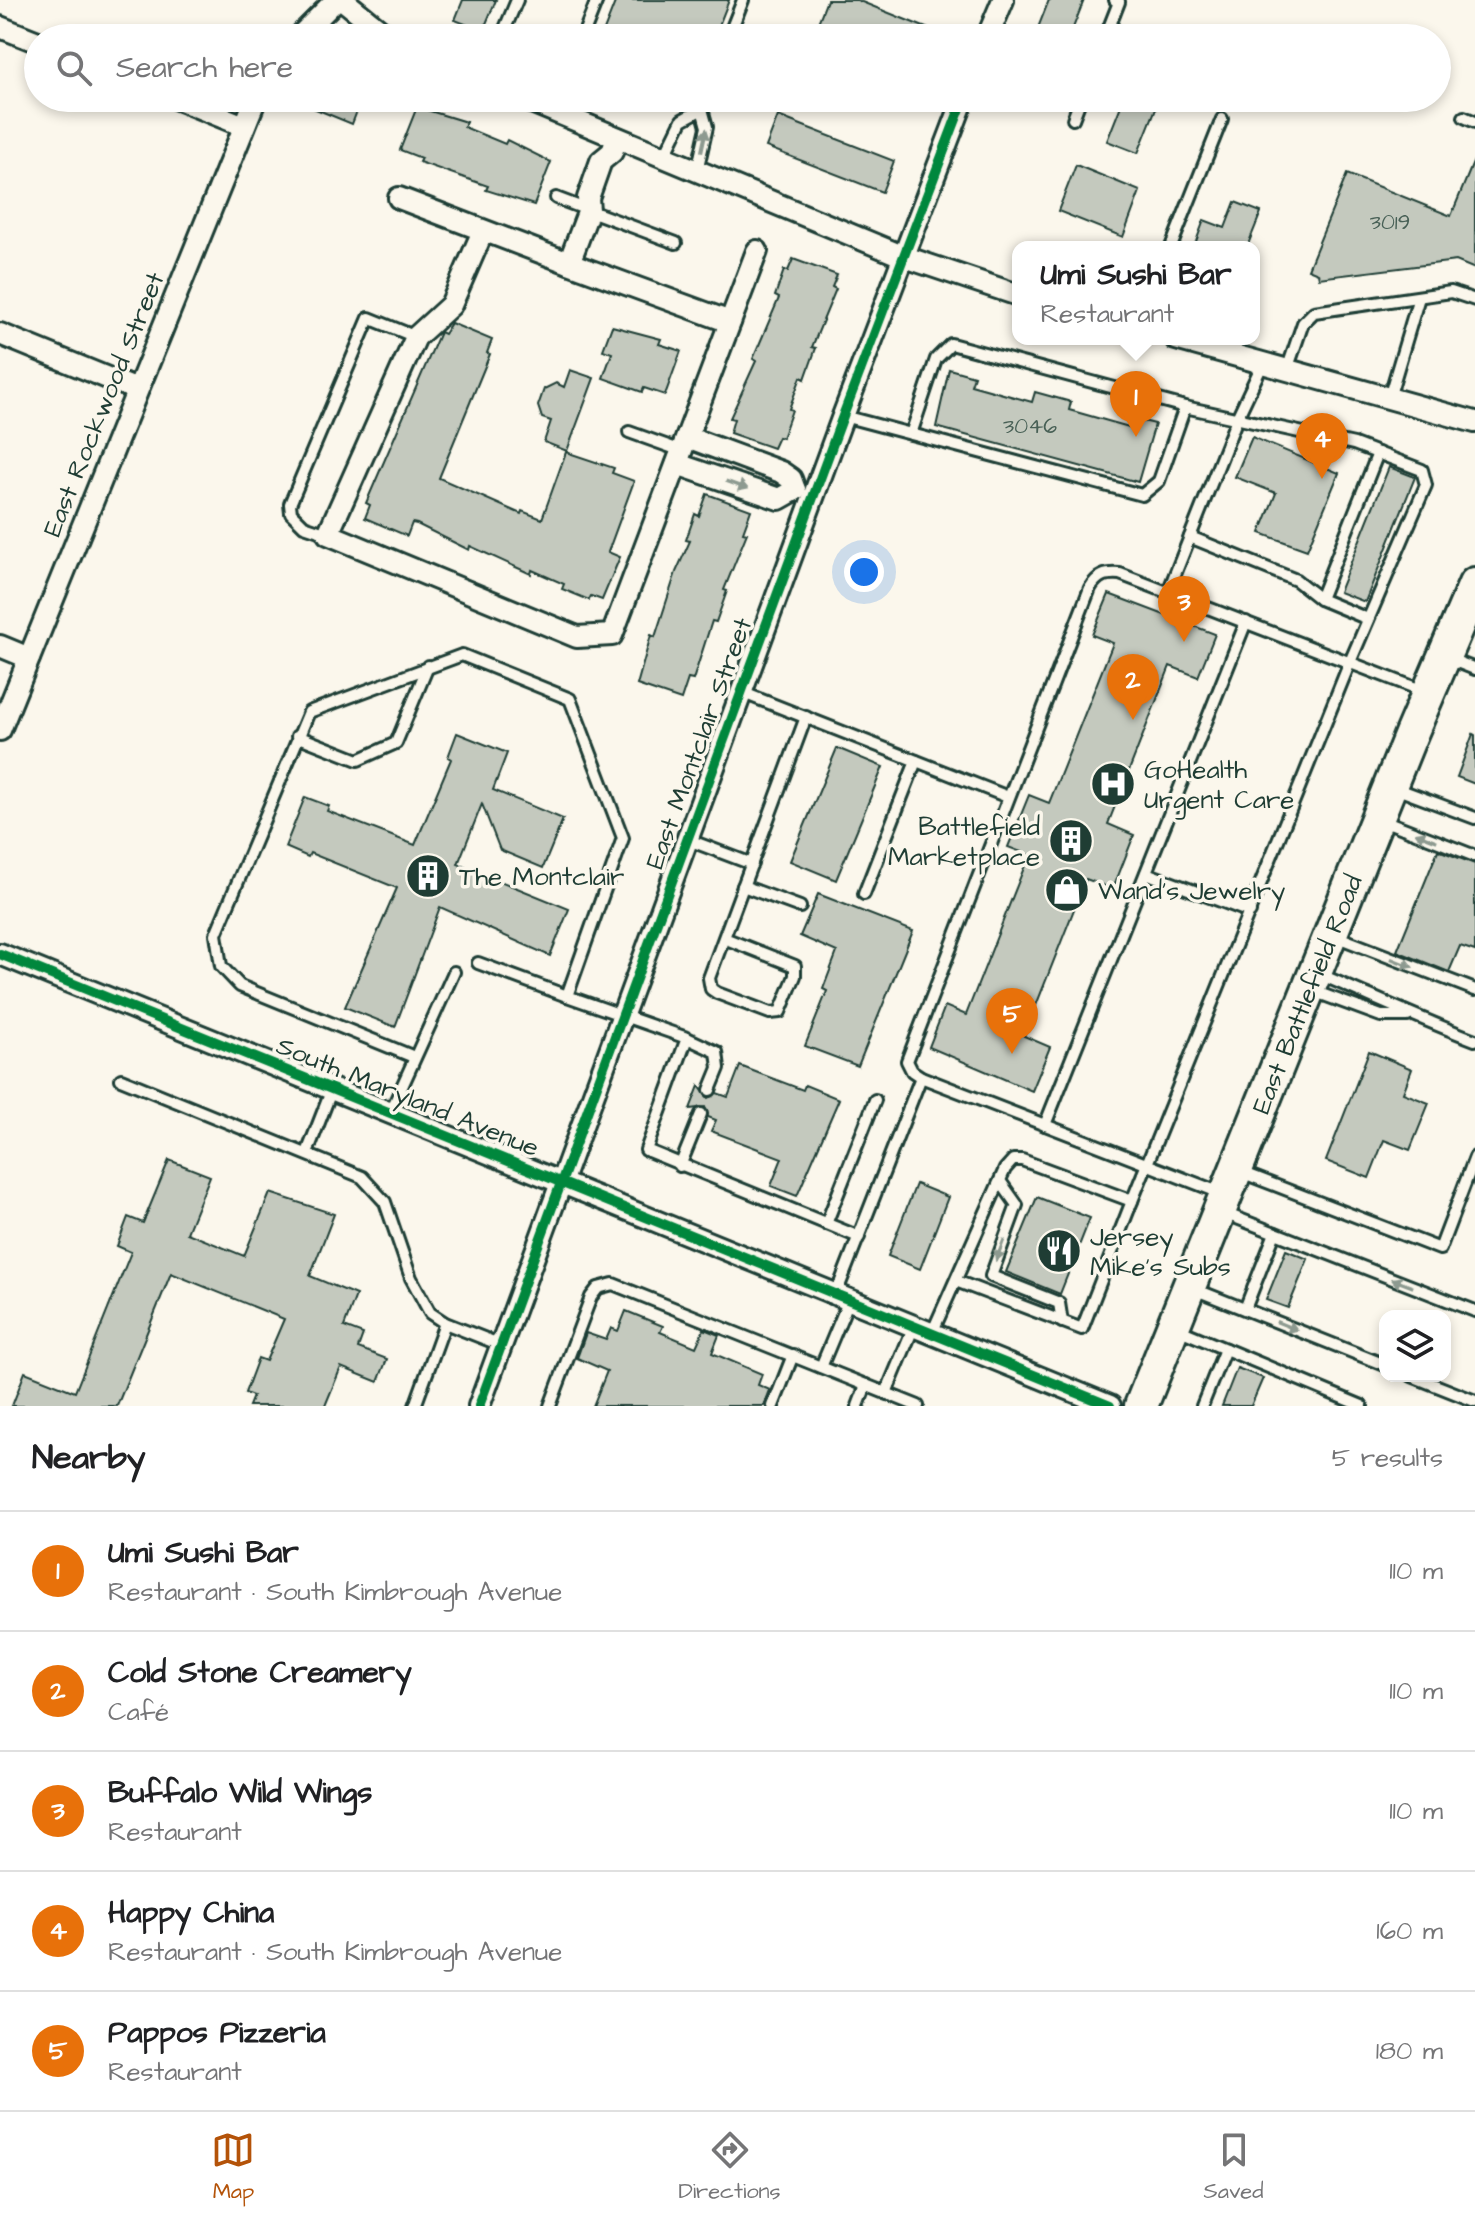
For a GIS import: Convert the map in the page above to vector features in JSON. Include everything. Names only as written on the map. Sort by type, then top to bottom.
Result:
[{"type":"main road","name":"East Battlefield Road","points":[[1141,1406],[1389,786],[1475,584]]},
{"type":"street","points":[[312,24],[336,0]]},
{"type":"street","points":[[343,0],[373,24]]},
{"type":"street","points":[[993,24],[1003,0]]},
{"type":"street","points":[[0,27],[24,36]]},
{"type":"street","points":[[210,112],[244,126]]},
{"type":"street","name":"East Rockwood Street","points":[[0,730],[250,112]]},
{"type":"street","points":[[567,112],[615,145],[664,157],[902,256],[1012,293]]},
{"type":"street","name":"East Montclair Street","points":[[479,1406],[741,692],[804,492],[843,416],[959,112]]},
{"type":"street","points":[[569,263],[589,210],[588,198],[601,161],[615,145]]},
{"type":"street","points":[[399,198],[730,322]]},
{"type":"street","points":[[483,231],[451,305],[416,337],[328,534],[577,637],[612,635],[757,251]]},
{"type":"street","points":[[0,334],[137,390]]},
{"type":"street","points":[[1198,345],[1475,422]]},
{"type":"street","points":[[682,451],[781,472],[804,492],[779,499],[682,451]]},
{"type":"street","points":[[0,646],[29,658]]},
{"type":"street","name":"South Maryland Avenue","points":[[0,954],[1110,1406]]},
{"type":"lane","points":[[507,24],[517,0]]},
{"type":"lane","points":[[588,24],[597,0]]},
{"type":"lane","points":[[734,24],[743,0]]},
{"type":"lane","points":[[1110,24],[1119,2],[1115,0]]},
{"type":"lane","points":[[664,157],[682,120],[692,112]]},
{"type":"lane","points":[[697,171],[707,127],[705,112]]},
{"type":"lane","points":[[1073,119],[1076,112]]},
{"type":"lane","points":[[1464,117],[1475,122]]},
{"type":"lane","points":[[1173,241],[1222,119]]},
{"type":"lane","points":[[556,198],[676,243]]},
{"type":"lane","points":[[1287,370],[1303,323],[1314,312],[1451,292],[1475,300]]},
{"type":"lane","points":[[1389,398],[1419,297]]},
{"type":"lane","points":[[328,534],[304,526],[291,513],[290,504],[351,358],[369,318],[416,337]]},
{"type":"lane","points":[[911,434],[936,359],[951,344],[1185,407],[1238,416],[1378,453],[1422,470],[1426,485],[1350,662],[1082,1329],[956,1281]]},
{"type":"lane","points":[[1168,592],[1238,416],[1263,363]]},
{"type":"lane","points":[[843,416],[1142,495],[1159,481],[1185,407]]},
{"type":"lane","points":[[629,432],[682,451]]},
{"type":"lane","points":[[1320,599],[1378,453]]},
{"type":"lane","points":[[1190,537],[1296,580],[1320,599],[1368,619]]},
{"type":"lane","points":[[1428,693],[1120,574],[1108,573],[1097,578],[1008,797],[907,1061],[912,1071],[921,1077],[1148,1165],[1226,1192],[1440,1249],[1475,1157]]},
{"type":"lane","points":[[1045,1125],[1246,622]]},
{"type":"lane","points":[[414,1057],[240,986],[221,966],[215,949],[220,919],[309,712],[462,655],[570,699],[623,838],[567,996]]},
{"type":"lane","points":[[1444,656],[1475,669]]},
{"type":"lane","points":[[297,736],[358,760],[396,743],[428,666]]},
{"type":"lane","points":[[741,692],[1008,797]]},
{"type":"lane","points":[[724,938],[795,966],[795,976],[780,1012],[770,1013],[711,989],[709,978],[806,717]]},
{"type":"lane","points":[[864,894],[916,761]]},
{"type":"lane","points":[[1389,786],[1475,818]]},
{"type":"lane","points":[[1377,817],[1475,856]]},
{"type":"lane","points":[[686,839],[752,864]]},
{"type":"lane","points":[[1146,873],[1250,912]]},
{"type":"lane","points":[[743,886],[800,907]]},
{"type":"lane","points":[[1330,934],[1475,990]]},
{"type":"lane","points":[[478,963],[687,1038],[717,1052],[719,1068],[710,1090]]},
{"type":"lane","points":[[390,1113],[454,972]]},
{"type":"lane","points":[[1311,981],[1381,1016],[1410,1016]]},
{"type":"lane","points":[[1311,981],[1389,1003],[1410,1016],[1475,1040]]},
{"type":"lane","points":[[687,1038],[646,1141],[646,1150],[859,1237]]},
{"type":"lane","points":[[821,1367],[859,1237],[921,1077]]},
{"type":"lane","points":[[121,1079],[350,1171],[380,1196],[391,1214],[419,1298],[430,1313],[445,1323],[501,1345]]},
{"type":"lane","points":[[307,1153],[332,1089]]},
{"type":"lane","points":[[826,1224],[875,1100]]},
{"type":"lane","points":[[680,1166],[701,1114]]},
{"type":"lane","points":[[886,1393],[956,1281],[1000,1181],[1013,1160],[1022,1160],[1132,1201]]},
{"type":"lane","points":[[1000,1181],[1017,1205],[991,1276],[1059,1303],[1062,1322]]},
{"type":"lane","points":[[1226,1192],[1275,1233],[1475,1311]]},
{"type":"lane","points":[[1245,1309],[1275,1233]]},
{"type":"lane","points":[[550,1406],[591,1297],[605,1284],[622,1286],[918,1406]]},
{"type":"lane","points":[[1188,1287],[1379,1363]]},
{"type":"lane","points":[[415,1406],[445,1323]]},
{"type":"lane","points":[[1172,1327],[1362,1406]]},
{"type":"lane","points":[[1202,1406],[1225,1349]]},
{"type":"lane","points":[[773,1406],[793,1355]]},
{"type":"lane","points":[[1427,1382],[1475,1401]]},
{"type":"lane","points":[[858,1406],[866,1385]]},
{"type":"building","points":[[463,0],[496,0],[486,24],[465,24],[455,20]]},
{"type":"building","points":[[616,0],[729,0],[720,24],[607,24]]},
{"type":"building","points":[[827,0],[857,0],[916,24],[818,24]]},
{"type":"building","points":[[1049,0],[1084,0],[1075,24],[1040,24]]},
{"type":"building","points":[[323,112],[357,112],[352,124]]},
{"type":"building","points":[[415,112],[433,112],[466,122],[464,127],[505,144],[507,140],[551,162],[534,205],[486,190],[488,186],[419,162],[421,158],[400,150]]},
{"type":"building","points":[[1118,112],[1154,112],[1138,153],[1107,141]]},
{"type":"building","points":[[778,116],[894,161],[882,192],[766,147]]},
{"type":"building","points":[[1475,158],[1475,269],[1456,261],[1319,278],[1318,273],[1308,269],[1347,174],[1451,216]]},
{"type":"building","points":[[1076,165],[1140,191],[1123,237],[1058,211]]},
{"type":"building","points":[[1235,202],[1261,212],[1249,241],[1196,241],[1204,220],[1225,228]]},
{"type":"building","points":[[793,259],[837,275],[832,287],[836,289],[812,347],[816,348],[805,379],[801,377],[789,409],[792,410],[782,438],[778,437],[773,448],[730,433],[734,419],[730,418],[756,361],[753,359],[779,298],[775,296],[784,270],[788,271]]},
{"type":"building","points":[[451,323],[492,340],[487,353],[490,354],[439,478],[521,514],[522,511],[542,519],[566,452],[614,468],[612,473],[634,481],[608,552],[620,557],[602,600],[591,596],[589,600],[562,589],[564,584],[532,570],[531,574],[470,546],[469,550],[417,524],[412,523],[407,536],[365,518],[370,505],[366,503],[440,332],[444,334]]},
{"type":"building","points":[[612,326],[661,339],[659,344],[681,351],[665,395],[644,388],[642,392],[603,378],[612,353],[603,350]]},
{"type":"building","points":[[949,369],[974,376],[971,385],[1032,402],[1035,392],[1071,402],[1069,410],[1129,427],[1131,418],[1155,424],[1138,482],[936,427]]},
{"type":"building","points":[[570,370],[594,378],[567,451],[544,442],[551,421],[542,418],[538,406],[544,389],[556,383],[564,387]]},
{"type":"building","points":[[1252,437],[1339,473],[1307,550],[1260,533],[1276,493],[1235,477]]},
{"type":"building","points":[[1389,467],[1415,477],[1365,602],[1339,592]]},
{"type":"building","points":[[707,494],[751,510],[743,532],[747,533],[724,590],[727,591],[716,622],[712,621],[693,680],[688,679],[681,700],[637,685],[651,635],[655,637],[676,572],[690,541],[686,540],[695,514],[699,516]]},
{"type":"building","name":"Battlefield Marketplace","points":[[1109,594],[1215,634],[1198,677],[1170,666],[1108,824],[1134,835],[1113,889],[1086,879],[1024,1036],[1050,1047],[1032,1091],[929,1047],[945,1006],[966,1015],[1029,855],[1008,847],[1029,795],[1049,803],[1113,643],[1092,635]]},
{"type":"building","name":"The Montclair","points":[[457,733],[507,753],[493,790],[563,819],[543,868],[500,850],[482,804],[458,864],[569,909],[550,956],[440,907],[395,1027],[345,1007],[397,888],[310,853],[308,857],[285,847],[305,797],[329,806],[327,811],[415,845],[451,759],[448,757]]},
{"type":"building","points":[[1475,735],[1475,784],[1457,777]]},
{"type":"building","points":[[837,748],[883,767],[836,880],[790,861]]},
{"type":"building","points":[[1438,850],[1475,864],[1475,951],[1460,946],[1449,972],[1397,951]]},
{"type":"building","points":[[818,894],[913,931],[858,1066],[805,1046],[827,991],[823,989],[837,952],[800,936]]},
{"type":"building","points":[[1369,1051],[1412,1069],[1403,1093],[1429,1103],[1410,1150],[1384,1140],[1369,1178],[1326,1161]]},
{"type":"building","points":[[740,1066],[803,1090],[805,1085],[839,1099],[797,1196],[771,1186],[782,1158],[711,1131],[716,1120],[708,1117],[705,1107],[690,1109],[699,1086],[708,1098],[717,1093],[728,1097]]},
{"type":"building","points":[[169,1160],[210,1176],[187,1233],[244,1256],[270,1193],[334,1214],[310,1276],[356,1295],[344,1327],[363,1334],[358,1348],[387,1359],[378,1382],[341,1367],[325,1406],[249,1406],[253,1396],[245,1393],[258,1358],[266,1361],[284,1319],[171,1273],[117,1406],[12,1406],[25,1372],[75,1392],[131,1252],[117,1246],[128,1217],[143,1223]]},
{"type":"building","points":[[916,1184],[948,1197],[920,1269],[888,1256]]},
{"type":"building","points":[[1037,1197],[1090,1218],[1060,1294],[1006,1272]]},
{"type":"building","points":[[1286,1250],[1308,1259],[1288,1308],[1266,1300]]},
{"type":"building","points":[[626,1311],[663,1326],[660,1332],[696,1347],[704,1329],[719,1335],[712,1353],[762,1374],[758,1385],[770,1390],[764,1406],[593,1406],[607,1371],[577,1358],[586,1333],[606,1340],[611,1328],[618,1331]]},
{"type":"building","points":[[1237,1368],[1263,1378],[1251,1406],[1222,1406]]},
{"type":"cycle path","points":[[479,1406],[843,416],[959,112]]},
{"type":"cycle path","points":[[0,954],[1110,1406]]},
{"type":"place","name":"Umi Sushi Bar","points":[[1136,437]]},
{"type":"place","name":"Happy China","points":[[1322,479]]},
{"type":"place","name":"Buffalo Wild Wings","points":[[1184,642]]},
{"type":"place","name":"Cold Stone Creamery","points":[[1133,720]]},
{"type":"place","name":"GoHealth Urgent Care","points":[[1113,784]]},
{"type":"place","name":"Battlefield Marketplace","points":[[1071,841]]},
{"type":"place","name":"The Montclair","points":[[428,876]]},
{"type":"place","name":"Wand's Jewelry","points":[[1067,890]]},
{"type":"place","name":"Pappos Pizzeria","points":[[1012,1054]]},
{"type":"place","name":"Jersey Mike's Subs","points":[[1059,1251]]}]
